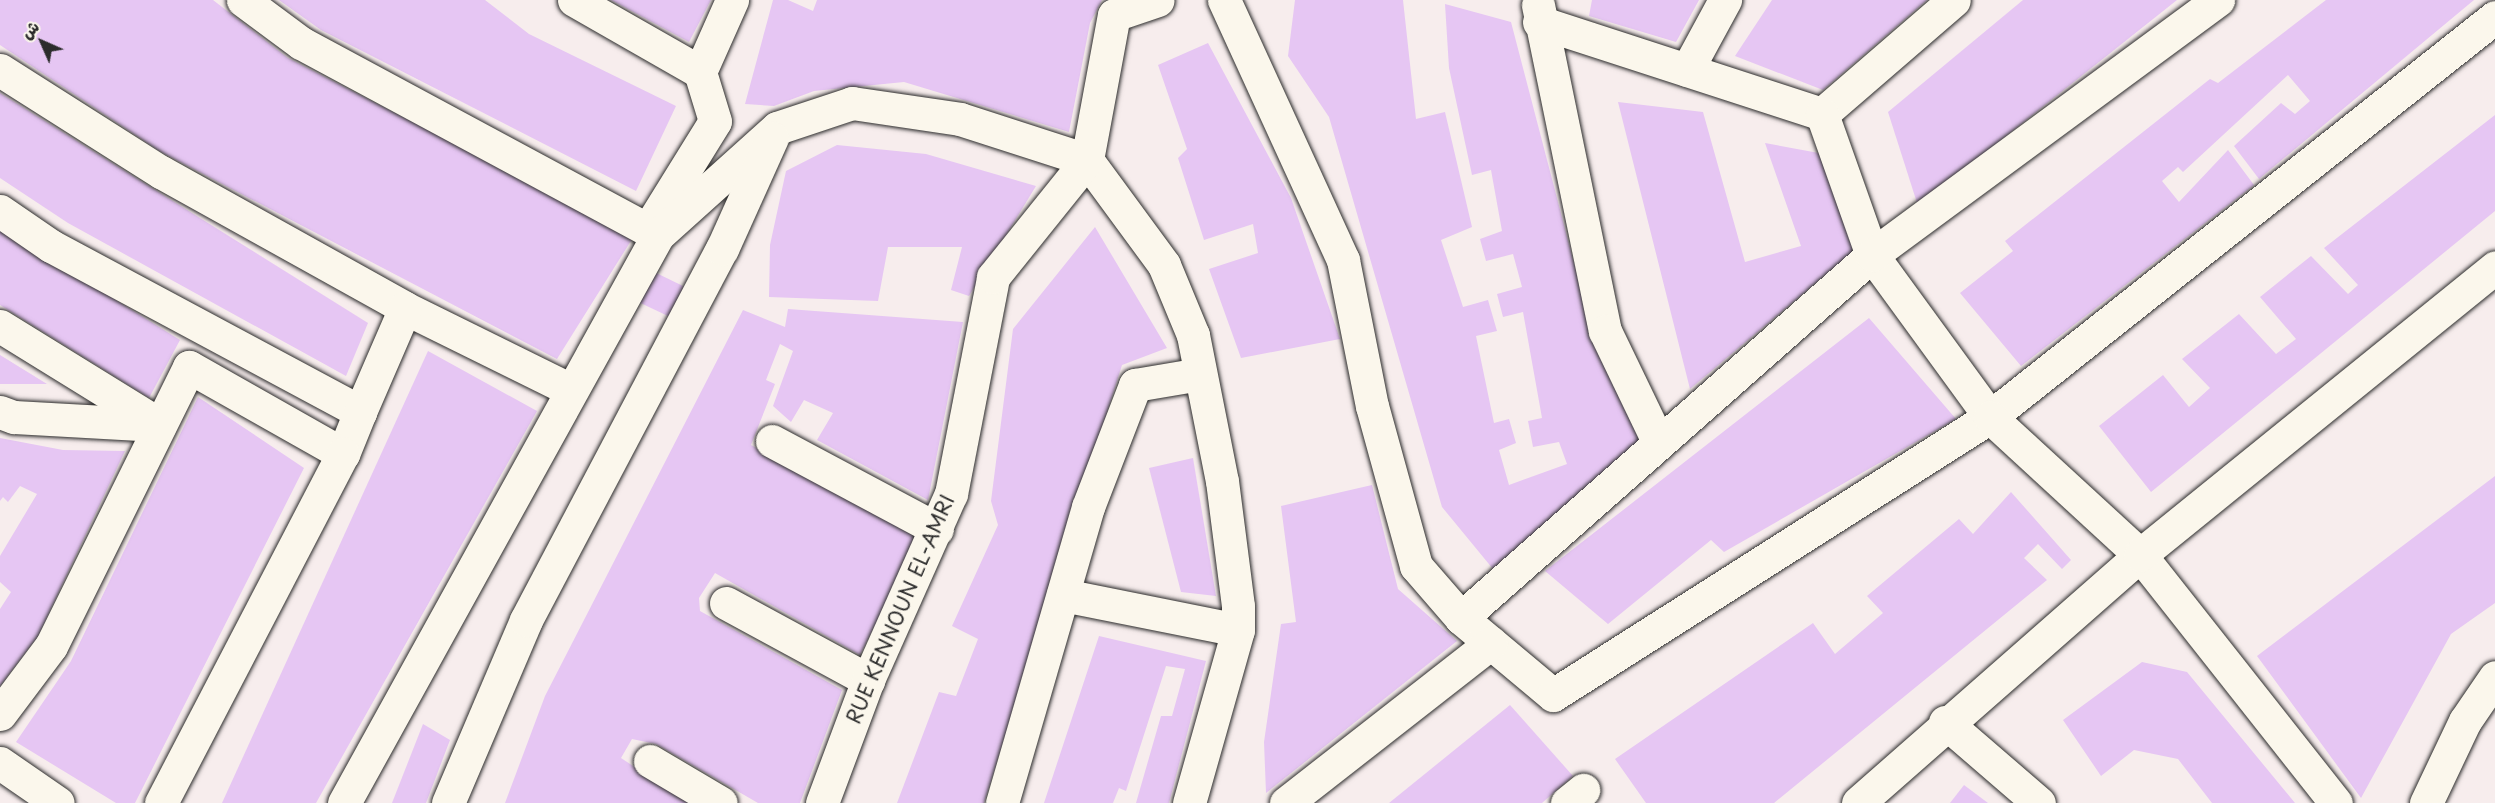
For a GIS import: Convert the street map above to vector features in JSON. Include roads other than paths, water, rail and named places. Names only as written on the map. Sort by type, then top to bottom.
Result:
[{"type":"street","points":[[243,0],[301,43],[654,231]]},
{"type":"street","points":[[574,0],[700,72]]},
{"type":"street","points":[[344,803],[571,390],[654,231],[715,121],[700,72],[732,0]]},
{"type":"street","points":[[1086,160],[1114,15],[1158,0]]},
{"type":"street","points":[[1224,0],[1343,260],[1372,406],[1416,566],[1461,618],[1553,695],[1989,417],[2495,16]]},
{"type":"street","points":[[1687,70],[1725,0]]},
{"type":"street","points":[[1822,114],[1954,0]]},
{"type":"street","points":[[1461,618],[1657,439],[1872,255],[2218,0]]},
{"type":"street","points":[[1539,11],[1605,331],[1657,439]]},
{"type":"street","points":[[1539,11],[1687,70],[1822,114]]},
{"type":"street","points":[[0,70],[161,172],[405,308],[571,390]]},
{"type":"street","points":[[654,231],[777,128],[852,103],[960,119],[1086,160],[1164,265],[1192,335],[1222,481],[1238,630],[1189,803]]},
{"type":"street","points":[[1822,114],[1872,255],[1989,417],[2140,555],[2336,803]]},
{"type":"street","points":[[448,803],[526,620],[722,249],[777,128]]},
{"type":"street","name":"RUE KENNOUN EL-AMRI","points":[[822,803],[868,680],[951,494],[993,277],[1086,160]]},
{"type":"street","points":[[0,211],[51,246],[360,412]]},
{"type":"street","points":[[1858,803],[1945,722],[2140,555],[2495,268]]},
{"type":"street","points":[[160,803],[343,454],[405,308]]},
{"type":"street","points":[[0,326],[160,425]]},
{"type":"street","points":[[0,714],[51,646],[189,367],[343,454]]},
{"type":"street","points":[[1002,803],[1088,507],[1135,386],[1200,374]]},
{"type":"street","points":[[0,412],[14,417],[160,425]]},
{"type":"street","points":[[772,441],[937,528]]},
{"type":"street","points":[[1063,595],[1238,630]]},
{"type":"street","points":[[726,603],[868,680]]},
{"type":"street","points":[[1286,803],[1491,643]]},
{"type":"street","points":[[2435,801],[2464,721],[2495,677]]},
{"type":"street","points":[[1945,722],[2039,803]]},
{"type":"street","points":[[650,761],[721,803]]},
{"type":"street","points":[[0,763],[58,803]]}]
